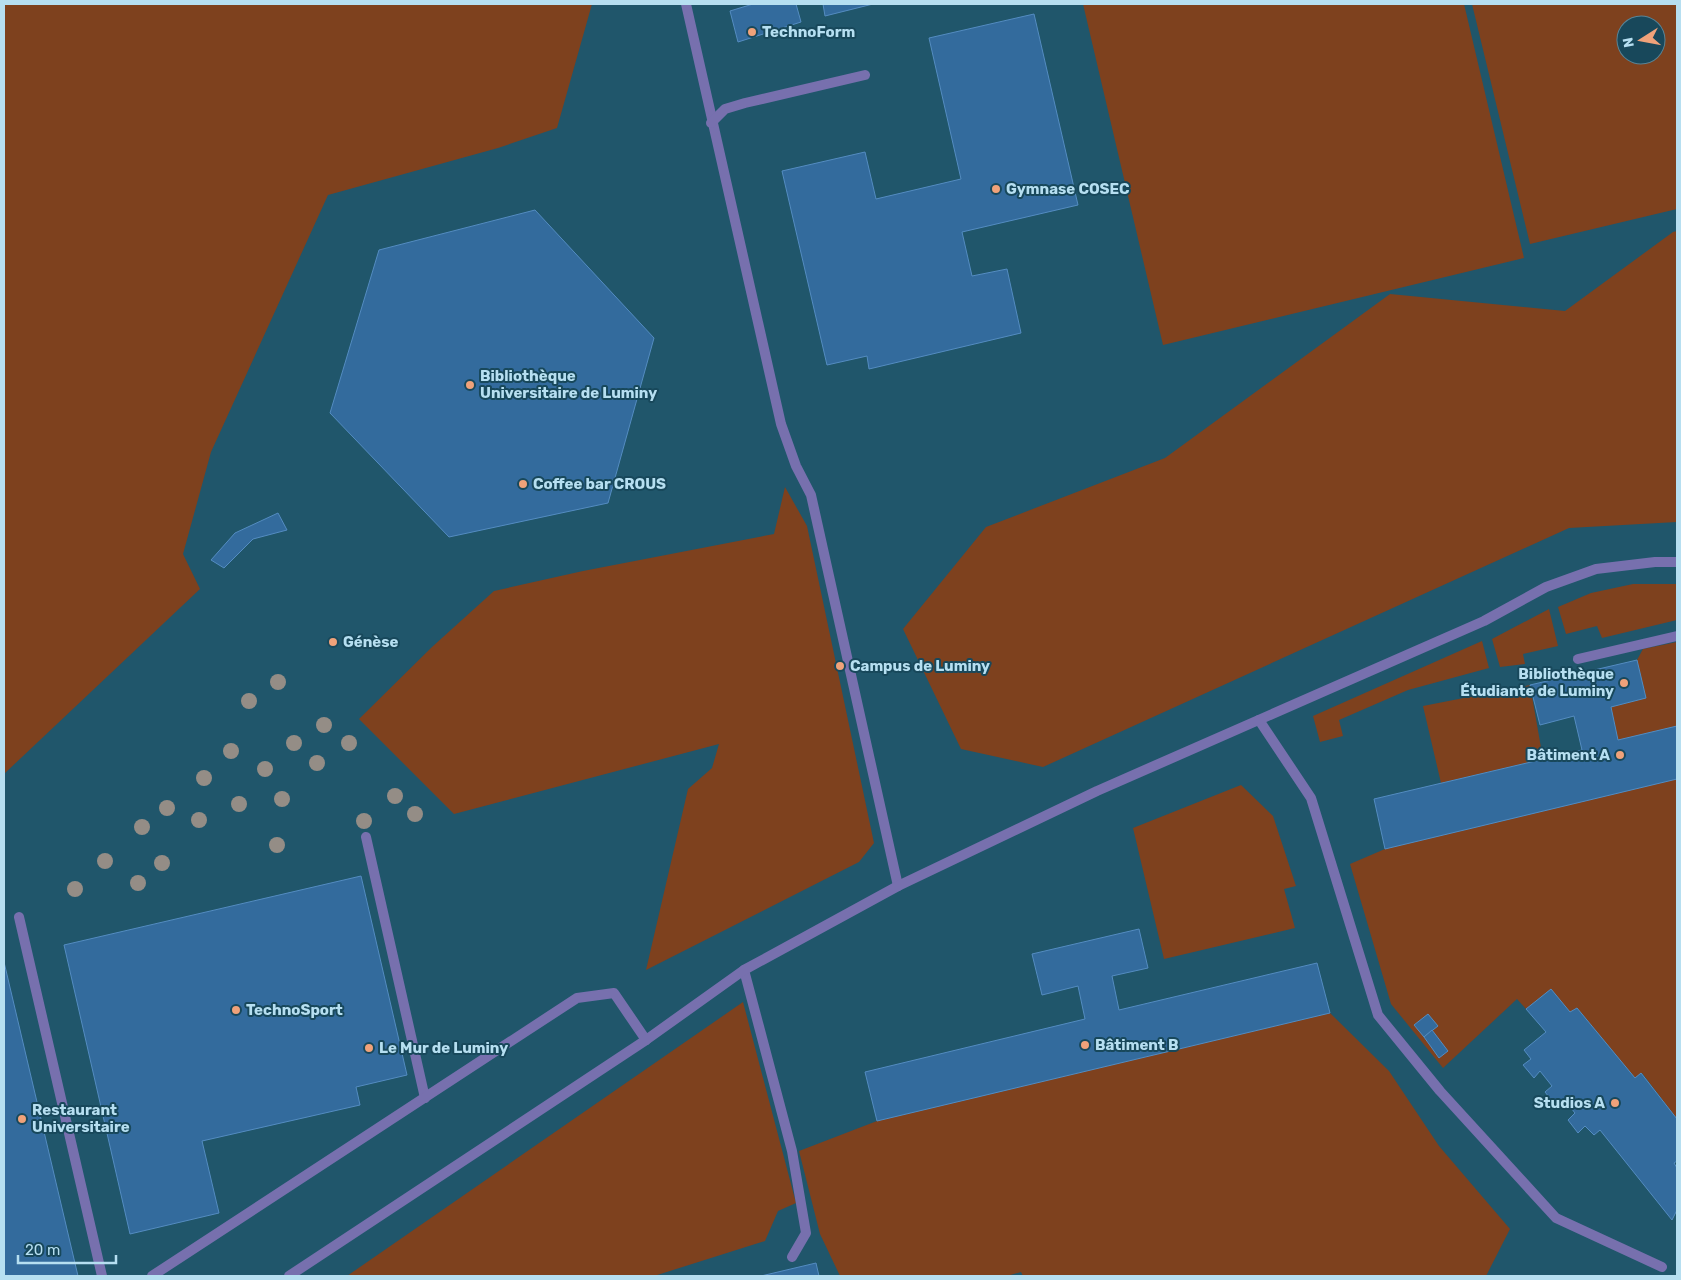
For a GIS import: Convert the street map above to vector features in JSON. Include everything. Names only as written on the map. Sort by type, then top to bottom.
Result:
[{"type":"street","points":[[686,4],[711,123],[780,424],[796,466],[811,495],[898,886]]},
{"type":"street","points":[[711,123],[725,110],[745,103],[865,75]]},
{"type":"street","points":[[291,1276],[646,1040],[744,970],[898,886],[1097,790],[1484,621],[1546,587],[1596,569],[1656,562],[1677,562]]},
{"type":"street","points":[[1578,659],[1677,636]]},
{"type":"street","points":[[1259,720],[1311,798],[1378,1015],[1440,1091],[1556,1218],[1662,1267]]},
{"type":"street","points":[[366,837],[426,1098]]},
{"type":"street","points":[[19,917],[102,1276]]},
{"type":"street","points":[[744,970],[792,1151],[806,1233],[792,1257]]},
{"type":"street","points":[[152,1276],[577,998],[614,993],[646,1040]]},
{"type":"shaded area","name":"Campus de Luminy","points":[[4,4],[1677,4],[1677,1276],[4,1276]]},
{"type":"shaded area","points":[[4,4],[592,4],[557,128],[498,148],[328,195],[211,452],[183,554],[200,589],[4,774]]},
{"type":"shaded area","points":[[1083,4],[1464,4],[1524,258],[1163,345]]},
{"type":"shaded area","points":[[1472,4],[1677,4],[1677,209],[1530,244]]},
{"type":"shaded area","points":[[1677,231],[1677,522],[1569,528],[1043,767],[961,749],[903,629],[986,527],[1165,458],[1390,294],[1565,311],[1673,232]]},
{"type":"shaded area","points":[[785,487],[807,526],[874,843],[859,862],[646,970],[688,789],[712,768],[719,744],[454,814],[359,719],[432,647],[494,591],[583,571],[774,534]]},
{"type":"shaded area","points":[[1633,584],[1677,584],[1677,620],[1602,638],[1597,626],[1566,634],[1558,607],[1591,593]]},
{"type":"shaded area","points":[[1549,609],[1558,646],[1523,654],[1525,664],[1500,667],[1492,639]]},
{"type":"shaded area","points":[[1482,641],[1489,668],[1408,690],[1339,720],[1343,736],[1320,742],[1313,716]]},
{"type":"shaded area","points":[[1677,642],[1677,726],[1618,740],[1611,707],[1646,698],[1637,660],[1643,649]]},
{"type":"shaded area","points":[[1530,685],[1543,759],[1441,783],[1423,706]]},
{"type":"shaded area","points":[[1677,779],[1677,1119],[1642,1073],[1635,1078],[1577,1008],[1570,1012],[1551,989],[1526,1009],[1517,999],[1443,1068],[1391,1004],[1350,864],[1385,849]]},
{"type":"shaded area","points":[[1241,785],[1273,816],[1296,886],[1284,889],[1295,928],[1164,959],[1133,828]]},
{"type":"shaded area","points":[[743,1002],[796,1203],[778,1211],[765,1241],[654,1276],[347,1276]]},
{"type":"shaded area","points":[[1330,1013],[1389,1071],[1439,1146],[1510,1229],[1486,1276],[1023,1276],[1021,1272],[1007,1276],[840,1276],[820,1234],[799,1151],[877,1121]]},
{"type":"building","name":"TechnoForm","points":[[753,4],[796,4],[801,22],[738,42],[730,11]]},
{"type":"building","name":"TechnoForm","points":[[823,4],[873,4],[825,16]]},
{"type":"building","name":"Gymnase COSEC","points":[[1034,14],[1078,205],[962,232],[972,276],[1007,269],[1021,333],[869,369],[867,356],[827,365],[782,171],[865,152],[876,199],[961,179],[929,38]]},
{"type":"building","points":[[535,210],[654,338],[608,503],[449,537],[330,413],[379,250]]},
{"type":"building","points":[[278,513],[287,530],[253,539],[224,568],[211,560],[235,533]]},
{"type":"building","name":"Bâtiment A","points":[[1637,660],[1646,698],[1611,707],[1618,740],[1677,726],[1677,779],[1385,849],[1374,799],[1582,750],[1574,716],[1540,725],[1530,685]]},
{"type":"building","name":"TechnoSport","points":[[361,876],[407,1075],[356,1087],[360,1105],[202,1141],[219,1213],[130,1234],[64,945]]},
{"type":"building","name":"Bâtiment B","points":[[1139,929],[1148,968],[1112,976],[1119,1010],[1317,963],[1330,1013],[877,1121],[865,1072],[1085,1019],[1078,986],[1042,995],[1032,954]]},
{"type":"building","name":"Restaurant Universitaire","points":[[4,962],[78,1276],[4,1276]]},
{"type":"building","name":"Studios A","points":[[1551,989],[1570,1012],[1577,1008],[1635,1078],[1641,1073],[1677,1119],[1677,1161],[1674,1163],[1677,1168],[1677,1210],[1672,1220],[1600,1130],[1594,1135],[1585,1126],[1578,1133],[1568,1120],[1575,1113],[1564,1099],[1556,1106],[1545,1092],[1552,1086],[1540,1071],[1534,1078],[1523,1065],[1531,1059],[1524,1050],[1546,1032],[1526,1009]]},
{"type":"building","points":[[1428,1014],[1438,1026],[1424,1037],[1414,1025]]},
{"type":"building","points":[[1432,1030],[1448,1051],[1439,1058],[1424,1037]]},
{"type":"building","points":[[816,1263],[819,1276],[761,1276]]},
{"type":"place","name":"TechnoForm","points":[[752,32]]},
{"type":"place","name":"Gymnase COSEC","points":[[996,189]]},
{"type":"place","name":"Bibliothèque Universitaire de Luminy","points":[[470,385]]},
{"type":"place","name":"Coffee bar CROUS","points":[[523,484]]},
{"type":"place","name":"Génèse","points":[[333,642]]},
{"type":"place","name":"Campus de Luminy","points":[[840,666]]},
{"type":"place","name":"Bibliothèque Étudiante de Luminy","points":[[1624,683]]},
{"type":"place","name":"Bâtiment A","points":[[1620,755]]},
{"type":"place","name":"TechnoSport","points":[[236,1010]]},
{"type":"place","name":"Bâtiment B","points":[[1085,1045]]},
{"type":"place","name":"Le Mur de Luminy","points":[[369,1048]]},
{"type":"place","name":"Studios A","points":[[1615,1103]]},
{"type":"place","name":"Restaurant Universitaire","points":[[22,1119]]}]
